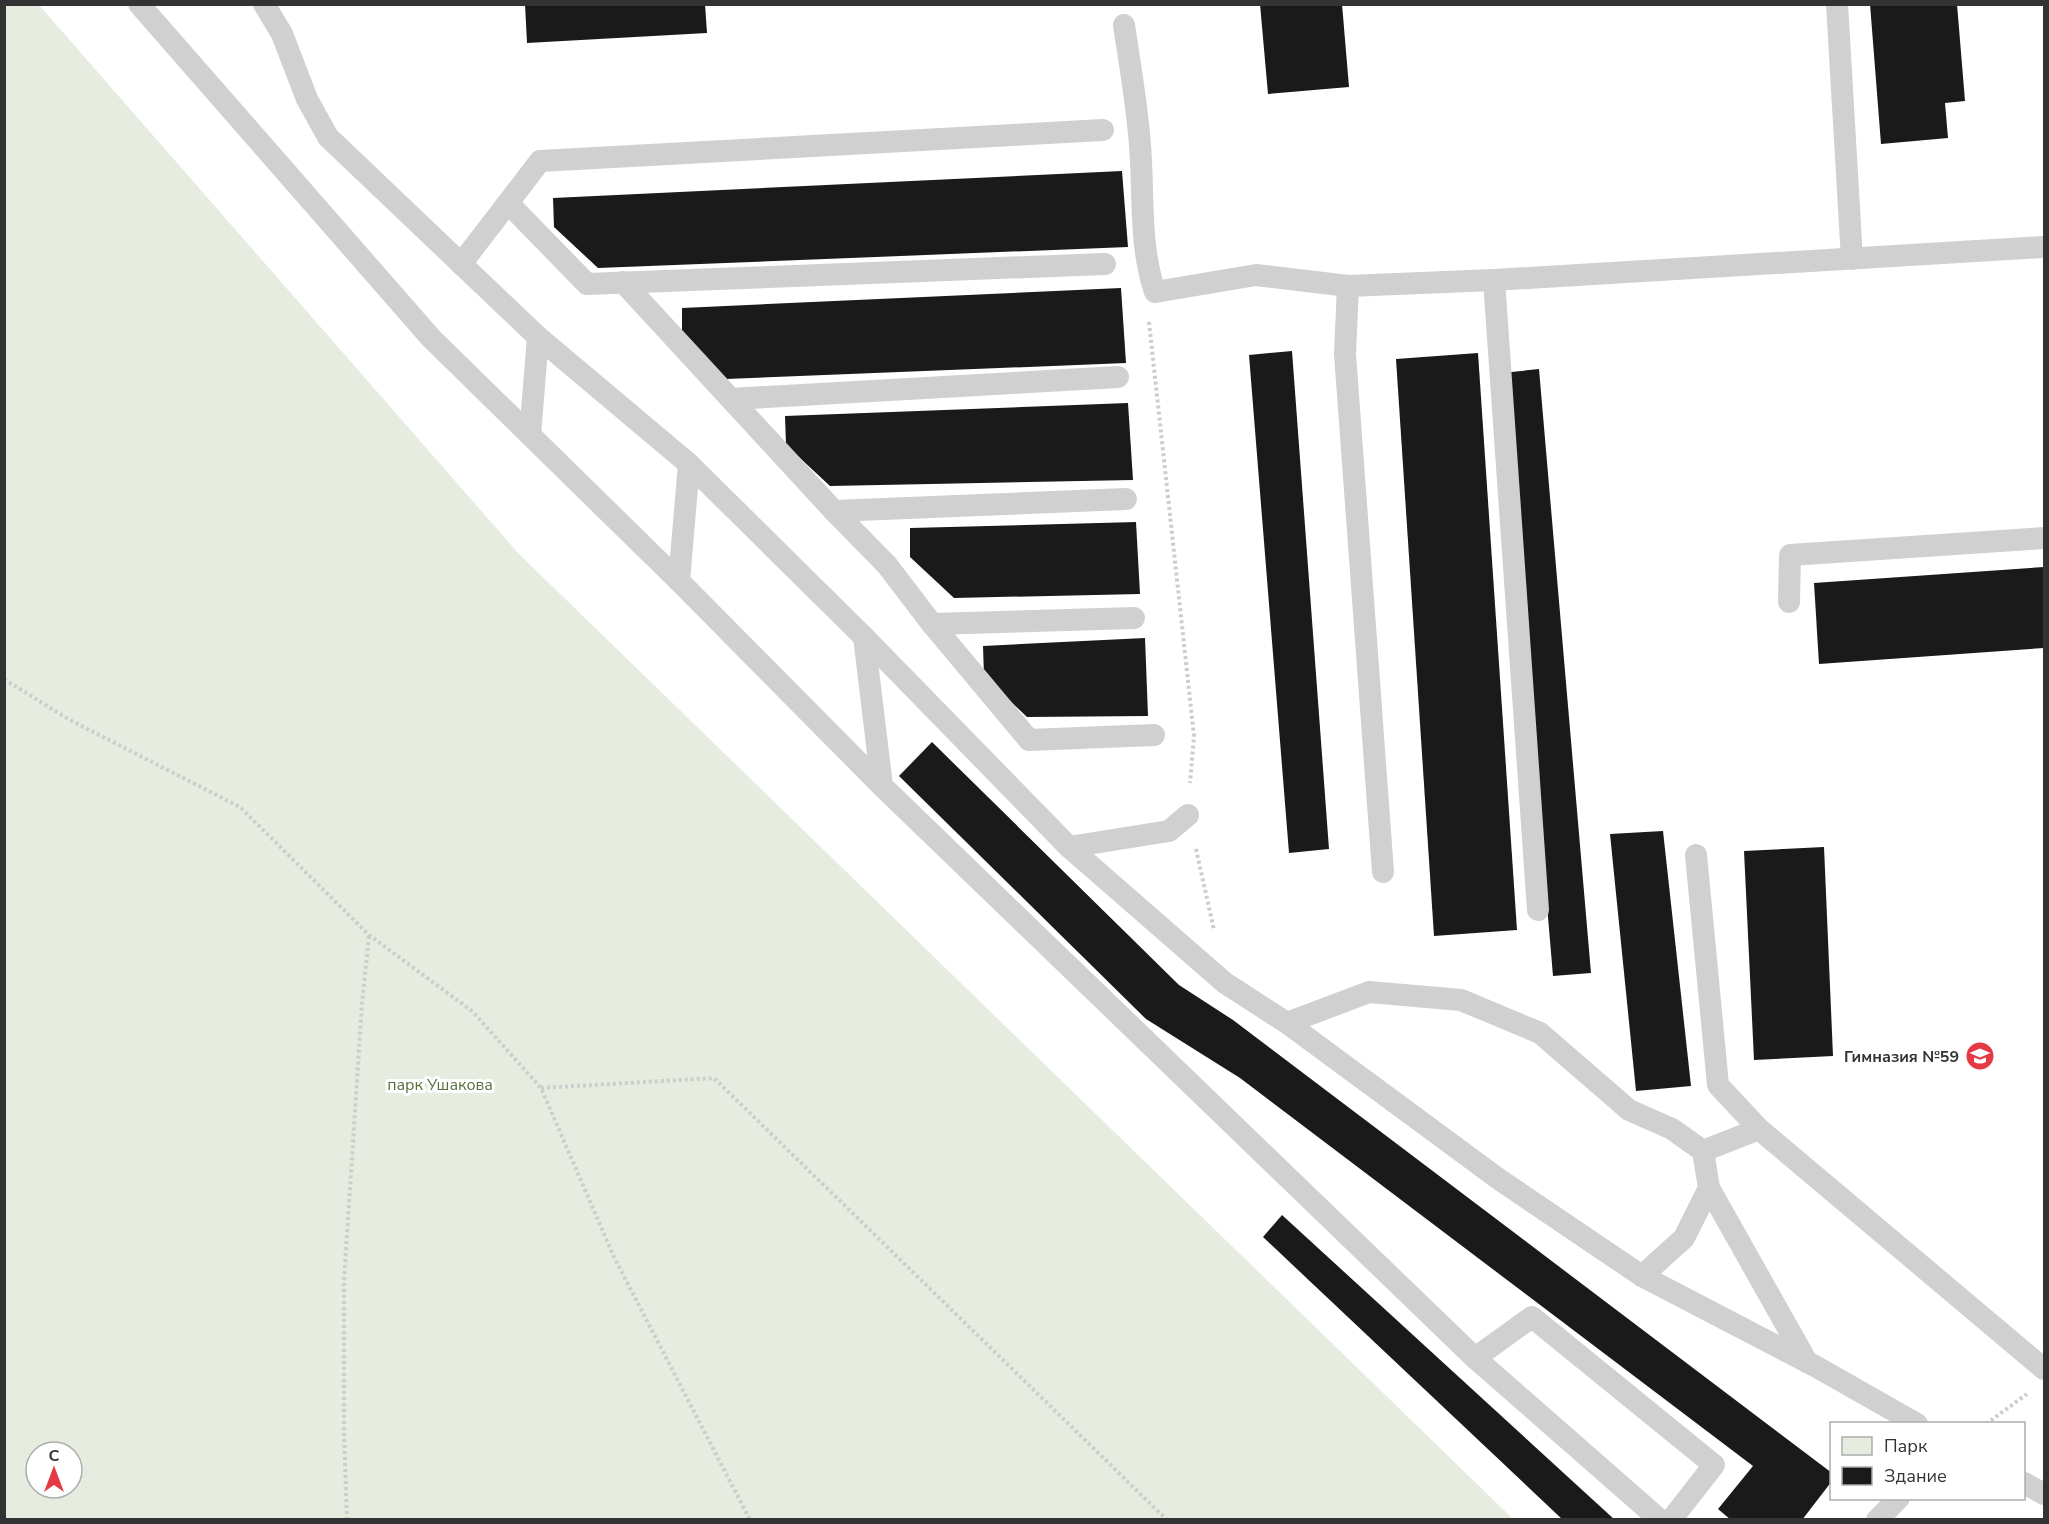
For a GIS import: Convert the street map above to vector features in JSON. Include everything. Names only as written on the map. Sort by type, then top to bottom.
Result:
[{"type":"lane","points":[[140,4],[431,338],[679,581],[882,786],[1475,1358],[1660,1520]]},
{"type":"lane","points":[[264,4],[282,34],[307,99],[328,137],[538,337],[689,464],[864,637],[1068,847],[1225,983],[1287,1023],[1500,1180],[1642,1276],[1807,1362],[1913,1422]]},
{"type":"lane","points":[[1837,4],[1852,259]]},
{"type":"lane","points":[[1124,25],[1140,143],[1144,246],[1149,276],[1155,292],[1256,275],[1348,286],[1494,280],[2044,247]]},
{"type":"lane","points":[[461,264],[540,161],[1103,130]]},
{"type":"lane","points":[[508,203],[587,284],[1105,264]]},
{"type":"lane","points":[[1494,280],[1538,910]]},
{"type":"lane","points":[[623,282],[834,511],[887,565],[932,624],[1029,740],[1154,735]]},
{"type":"lane","points":[[1348,286],[1346,354],[1383,872]]},
{"type":"lane","points":[[530,435],[538,337]]},
{"type":"lane","points":[[731,399],[1118,377]]},
{"type":"lane","points":[[679,581],[689,464]]},
{"type":"lane","points":[[834,511],[1126,499]]},
{"type":"lane","points":[[1789,602],[1790,555],[2044,538]]},
{"type":"lane","points":[[932,624],[1134,618]]},
{"type":"lane","points":[[864,637],[882,786]]},
{"type":"lane","points":[[1068,847],[1169,831],[1188,814]]},
{"type":"lane","points":[[1696,855],[1718,1085],[1759,1129],[2040,1379]]},
{"type":"lane","points":[[1287,1023],[1369,992],[1461,1000],[1540,1034],[1629,1110],[1672,1129],[1702,1151],[1709,1188],[1807,1362]]},
{"type":"lane","points":[[1702,1151],[1759,1129]]},
{"type":"lane","points":[[1642,1276],[1684,1238],[1709,1188]]},
{"type":"lane","points":[[1475,1358],[1532,1317],[1714,1465],[1671,1520]]},
{"type":"lane","points":[[2025,1484],[2044,1494]]},
{"type":"lane","points":[[1877,1520],[1897,1500]]},
{"type":"path","points":[[1155,292],[1148,326],[1194,736],[1188,814],[1225,983]]},
{"type":"path","points":[[4,679],[68,719],[240,807],[369,935],[472,1011],[541,1088],[614,1257],[750,1520]]},
{"type":"path","points":[[347,1520],[344,1433],[344,1280],[362,1004],[369,935]]},
{"type":"path","points":[[541,1088],[714,1078],[1167,1520]]},
{"type":"path","points":[[1988,1422],[2040,1379]]},
{"type":"green space","name":"парк Ушакова","points":[[4,5],[39,5],[519,554],[1513,1519],[5,1519]]},
{"type":"building","points":[[525,4],[705,4],[707,33],[527,43]]},
{"type":"building","points":[[1260,4],[1342,4],[1349,87],[1268,94]]},
{"type":"building","points":[[1870,4],[1957,4],[1965,101],[1945,103],[1948,138],[1881,144]]},
{"type":"building","points":[[1122,171],[1128,247],[598,268],[554,227],[553,198]]},
{"type":"building","points":[[1121,288],[1126,363],[726,379],[682,337],[682,308]]},
{"type":"building","points":[[1292,351],[1329,849],[1289,853],[1249,355]]},
{"type":"building","points":[[1478,353],[1517,930],[1434,936],[1396,359]]},
{"type":"building","points":[[1539,369],[1591,973],[1553,976],[1502,373]]},
{"type":"building","points":[[1128,403],[1133,480],[830,486],[786,445],[785,416]]},
{"type":"building","points":[[1136,522],[1140,594],[954,598],[910,557],[910,528]]},
{"type":"building","points":[[2044,567],[2044,648],[1819,664],[1814,583]]},
{"type":"building","points":[[1145,638],[1148,716],[1027,717],[984,676],[983,646]]},
{"type":"building","points":[[932,742],[1179,985],[1233,1020],[1830,1471],[1830,1484],[1802,1520],[1731,1520],[1718,1509],[1753,1466],[1240,1078],[1146,1019],[899,776]]},
{"type":"building","points":[[1663,831],[1691,1086],[1636,1091],[1610,834]]},
{"type":"building","points":[[1824,847],[1833,1056],[1754,1060],[1744,851]]},
{"type":"building","points":[[1282,1215],[1615,1520],[1563,1520],[1263,1237]]},
{"type":"place","name":"Гимназия №59","points":[[1980,1056]]}]
